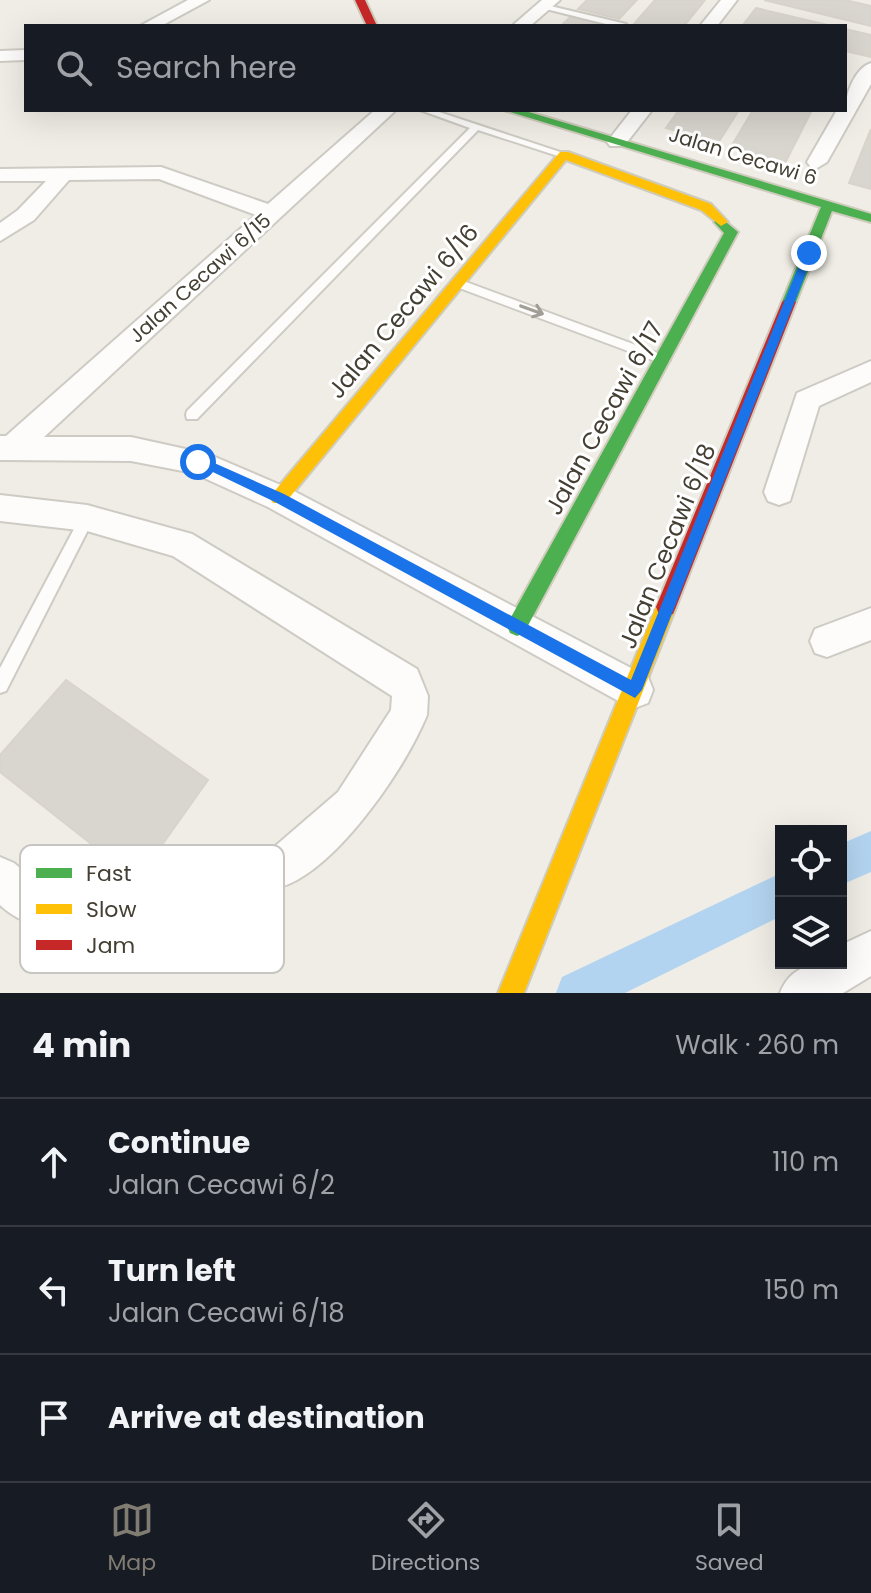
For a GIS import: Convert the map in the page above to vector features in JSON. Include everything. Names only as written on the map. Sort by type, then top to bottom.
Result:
[{"type":"street","points":[[164,24],[201,0]]},
{"type":"street","points":[[360,0],[371,24]]},
{"type":"street","points":[[710,24],[729,0]]},
{"type":"street","points":[[523,24],[549,3]]},
{"type":"street","points":[[0,56],[24,55]]},
{"type":"street","points":[[847,104],[866,67]]},
{"type":"street","name":"Jalan Cecawi 6/15","points":[[7,447],[384,112]]},
{"type":"street","name":"Jalan Cecawi 6","points":[[517,112],[871,218]]},
{"type":"street","points":[[617,142],[640,112]]},
{"type":"street","points":[[817,162],[843,112]]},
{"type":"street","name":"Jalan Cecawi 6/17","points":[[517,626],[731,232],[706,207],[564,155]]},
{"type":"street","name":"Jalan Cecawi 6/16","points":[[279,498],[564,155]]},
{"type":"street","points":[[0,234],[26,215],[65,172]]},
{"type":"street","points":[[0,175],[161,173],[272,213]]},
{"type":"street","points":[[721,173],[751,186],[791,220],[811,249],[834,239]]},
{"type":"street","name":"Jalan Cecawi 6/18","points":[[511,993],[828,205]]},
{"type":"street","points":[[779,492],[807,400],[823,390],[871,371]]},
{"type":"street","points":[[7,447],[131,449],[198,462],[279,498],[635,690]]},
{"type":"street","points":[[0,508],[87,518],[181,544],[405,681],[410,696],[409,715],[352,806],[284,865]]},
{"type":"street","points":[[827,641],[871,624]]},
{"type":"street","points":[[0,877],[20,895]]},
{"type":"street","points":[[802,993],[871,952]]},
{"type":"lane","points":[[549,3],[617,24]]},
{"type":"lane","points":[[430,112],[564,155]]},
{"type":"lane","points":[[192,415],[476,127]]},
{"type":"lane","points":[[458,283],[664,360]]},
{"type":"lane","points":[[0,685],[87,518]]},
{"type":"building","points":[[587,0],[637,0],[619,19],[578,9]]},
{"type":"building","points":[[655,0],[705,0],[686,24],[634,24]]},
{"type":"building","points":[[764,0],[845,0],[871,6],[871,26]]},
{"type":"building","points":[[756,8],[824,24],[744,24]]},
{"type":"building","points":[[571,16],[602,24],[563,24]]},
{"type":"building","points":[[847,29],[871,35],[871,57],[847,51]]},
{"type":"building","points":[[678,112],[738,112],[718,143],[666,128]]},
{"type":"building","points":[[752,112],[811,112],[785,163],[731,147]]},
{"type":"building","points":[[871,129],[871,189],[849,183]]},
{"type":"building","points":[[66,680],[208,780],[162,845],[93,845],[0,772],[0,755]]},
{"type":"waterway","points":[[847,862],[871,851]]},
{"type":"waterway","points":[[578,993],[775,897]]},
{"type":"traffic: fast","points":[[517,112],[871,218]]},
{"type":"traffic: fast","points":[[789,302],[828,205]]},
{"type":"traffic: fast","points":[[517,626],[731,232],[721,222]]},
{"type":"traffic: slow","points":[[279,498],[564,155],[706,207],[721,222]]},
{"type":"traffic: slow","points":[[511,993],[666,607]]},
{"type":"traffic: jam","points":[[360,0],[371,24]]},
{"type":"traffic: jam","points":[[666,607],[789,302]]},
{"type":"route","points":[[198,462],[279,498],[635,690],[809,253]]}]
